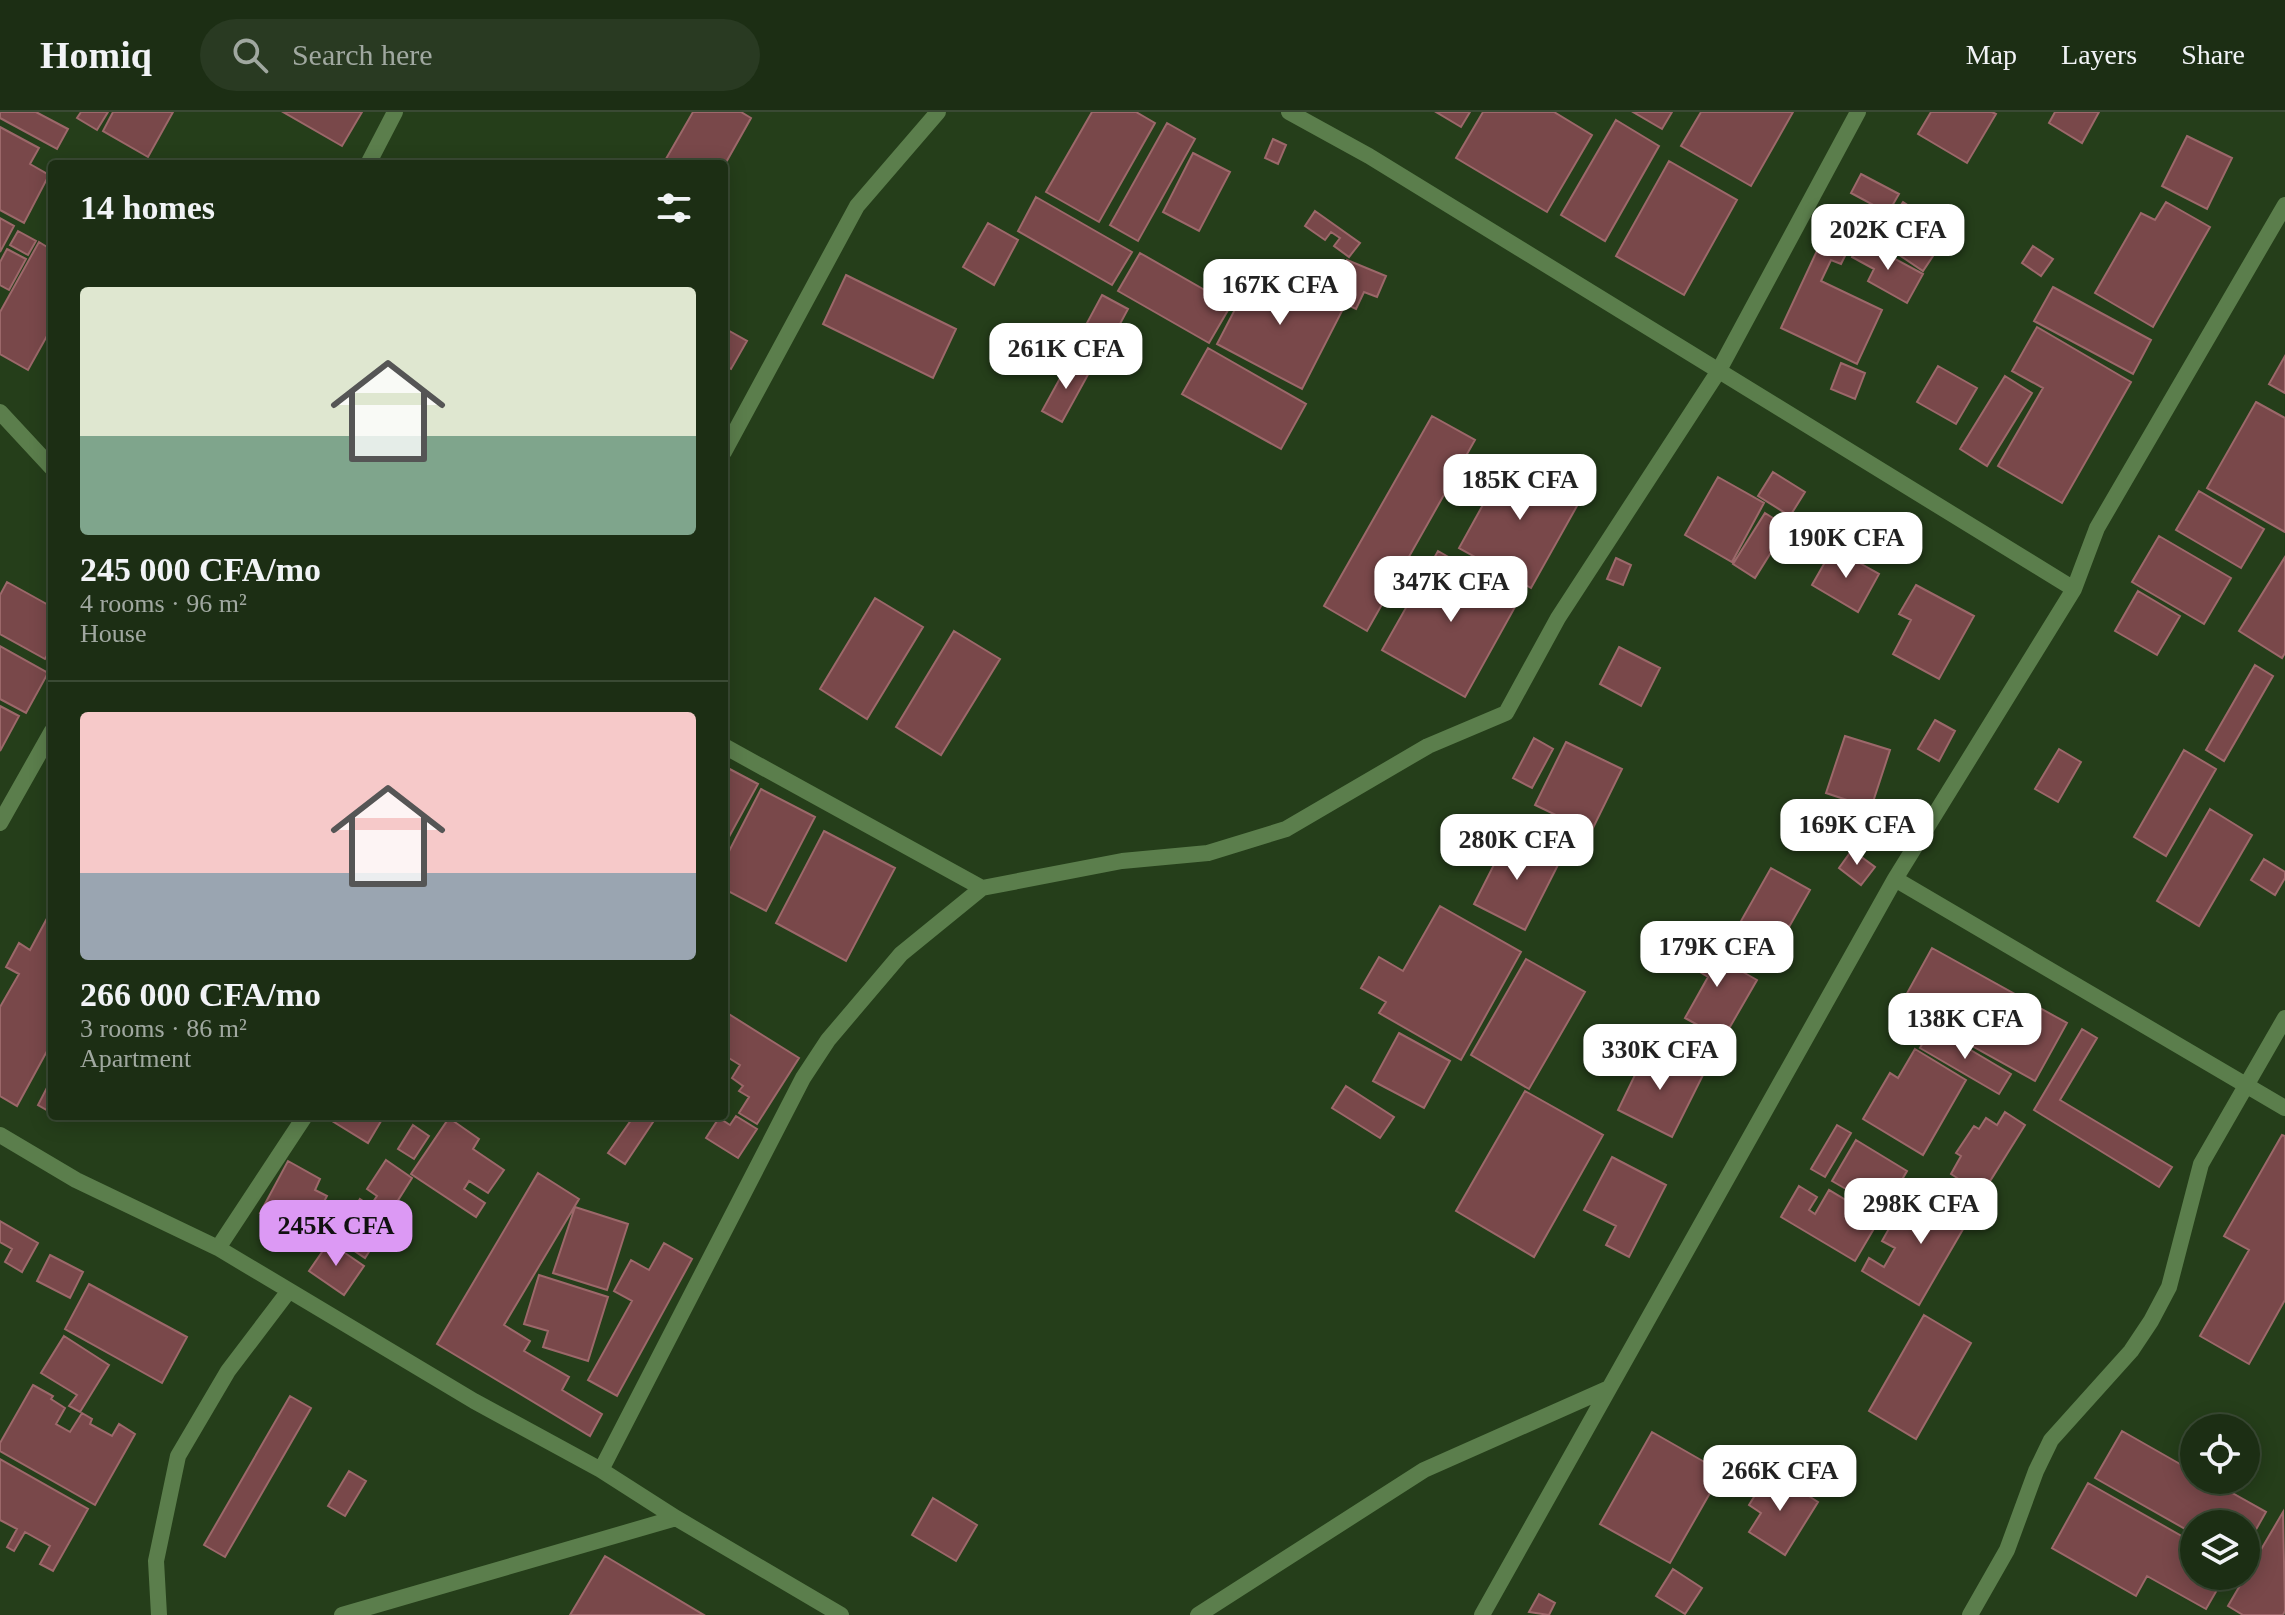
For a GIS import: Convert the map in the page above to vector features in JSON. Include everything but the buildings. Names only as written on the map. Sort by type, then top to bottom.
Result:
[{"type":"street","points":[[370,160],[395,112]]},
{"type":"street","points":[[728,445],[857,206],[938,112]]},
{"type":"street","points":[[1289,112],[1369,156],[2074,589]]},
{"type":"street","points":[[601,1470],[783,1112],[828,1040],[901,954],[982,888],[1122,861],[1208,853],[1286,829],[1428,746],[1506,713],[1558,618],[1718,372],[1858,112]]},
{"type":"street","points":[[1482,1615],[1895,879],[2074,589],[2097,528],[2285,205]]},
{"type":"street","points":[[0,412],[48,464]]},
{"type":"street","points":[[0,823],[48,738]]},
{"type":"street","points":[[728,748],[982,888]]},
{"type":"street","points":[[1895,879],[2285,1108]]},
{"type":"street","points":[[1970,1615],[2007,1550],[2036,1471],[2051,1440],[2131,1351],[2151,1321],[2173,1275],[2201,1164],[2285,1018]]},
{"type":"street","points":[[218,1248],[302,1120]]},
{"type":"street","points":[[0,1135],[76,1180],[218,1248],[474,1401],[601,1470],[841,1615]]},
{"type":"street","points":[[159,1615],[156,1561],[178,1456],[228,1371],[288,1292]]},
{"type":"street","points":[[1198,1615],[1424,1470],[1609,1388]]},
{"type":"street","points":[[342,1615],[676,1518]]}]
